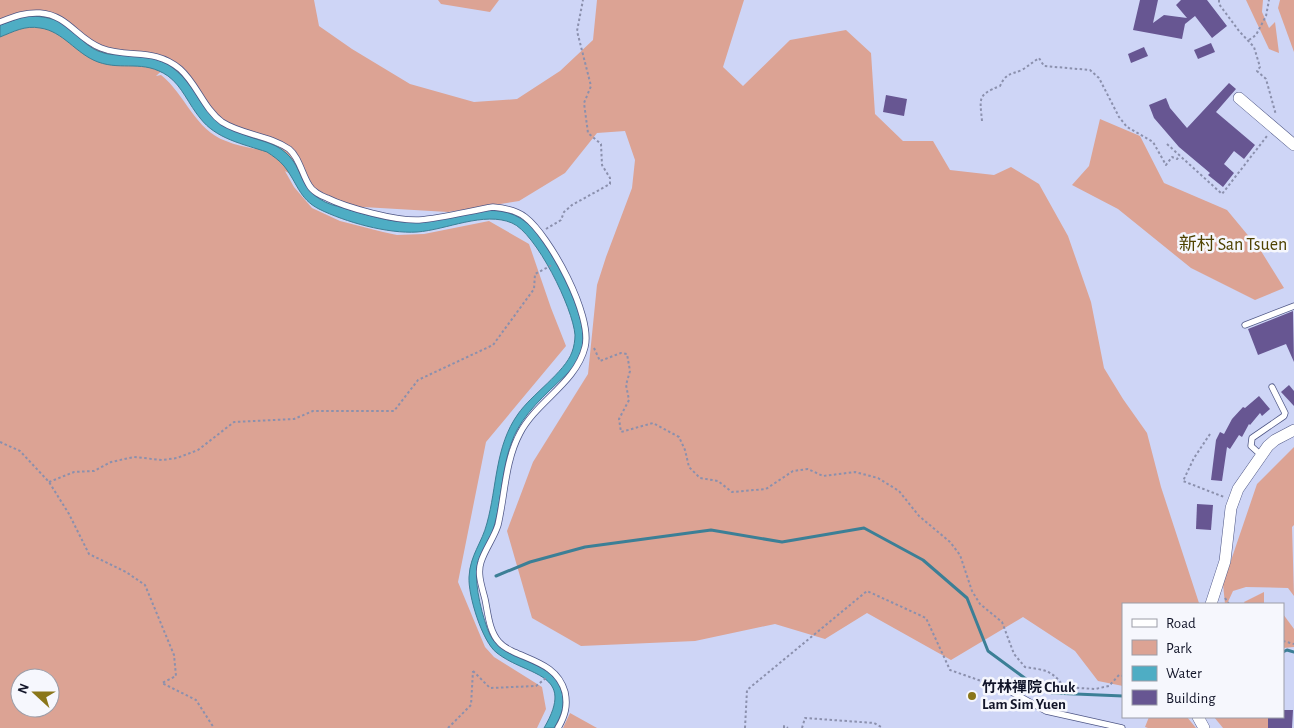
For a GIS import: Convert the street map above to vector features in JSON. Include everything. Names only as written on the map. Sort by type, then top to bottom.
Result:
[{"type":"street","points":[[1239,98],[1294,145]]},
{"type":"street","points":[[1211,603],[1225,561],[1231,508],[1238,489],[1271,443],[1294,430]]},
{"type":"lane","points":[[0,22],[25,13],[49,14],[67,22],[86,40],[102,49],[145,54],[168,62],[190,78],[211,111],[223,122],[275,142],[292,152],[308,184],[328,199],[393,218],[418,220],[493,207],[503,208],[526,218],[540,232],[558,261],[576,297],[587,332],[586,344],[578,366],[532,414],[519,434],[512,454],[498,525],[483,556],[479,567],[479,574],[491,629],[498,641],[506,648],[554,672],[559,677],[567,700],[565,714],[558,728]]},
{"type":"lane","points":[[1245,325],[1294,306]]},
{"type":"lane","points":[[1261,455],[1252,446],[1252,438],[1285,414],[1272,387]]},
{"type":"lane","points":[[1008,690],[1046,712],[1122,728]]},
{"type":"path","points":[[540,232],[561,220],[564,212],[572,205],[610,184],[610,178],[602,165],[601,144],[588,133],[584,104],[591,86],[576,31],[583,0]]},
{"type":"path","points":[[1167,144],[1222,194],[1277,122],[1274,104],[1266,79],[1257,71],[1260,67],[1254,47],[1239,32],[1219,4],[1219,0]]},
{"type":"path","points":[[1248,40],[1256,35],[1266,16],[1269,0]]},
{"type":"path","points":[[982,121],[981,102],[983,95],[1000,86],[1004,78],[1012,72],[1021,70],[1039,58],[1044,66],[1090,70],[1098,78],[1119,117],[1127,127],[1153,142],[1166,165],[1172,157],[1177,159],[1180,156]]},
{"type":"path","points":[[49,482],[74,472],[94,471],[111,462],[134,457],[162,460],[177,458],[198,450],[234,422],[294,419],[313,411],[394,411],[418,380],[493,345],[534,289],[536,274],[558,261]]},
{"type":"path","points":[[587,332],[600,361],[621,353],[628,354],[630,371],[626,385],[629,400],[618,419],[621,432],[653,423],[679,437],[685,450],[689,467],[700,478],[718,481],[732,492],[766,489],[793,472],[808,469],[823,476],[855,472],[878,478],[899,491],[919,516],[950,542],[960,555],[972,591],[980,604],[1002,622],[1014,654],[1026,667],[1044,670],[1057,676],[1064,687],[1095,689],[1109,686],[1119,675],[1122,676]]},
{"type":"path","points":[[1210,434],[1194,458],[1184,481],[1234,500]]},
{"type":"path","points":[[0,442],[20,451],[49,482],[69,514],[89,554],[126,572],[145,585],[174,655],[176,676],[162,684],[196,700],[214,728]]},
{"type":"path","points":[[745,728],[747,690],[867,591],[926,618],[950,670],[1008,690]]},
{"type":"path","points":[[448,728],[471,705],[473,672],[490,688],[536,686],[554,672]]},
{"type":"path","points":[[802,728],[805,718],[874,723],[883,728]]},
{"type":"green space","points":[[0,0],[314,0],[319,26],[352,49],[410,84],[474,102],[517,99],[560,71],[593,40],[597,0],[744,0],[723,67],[743,86],[790,40],[846,30],[871,53],[875,114],[903,141],[933,141],[950,170],[994,175],[1011,167],[1039,184],[1068,236],[1091,302],[1104,368],[1147,433],[1161,487],[1199,603],[1122,603],[1122,686],[1098,681],[1075,651],[1023,617],[951,660],[867,613],[825,639],[775,624],[695,641],[581,646],[532,618],[507,531],[533,462],[588,374],[597,285],[632,188],[635,160],[625,131],[597,133],[565,173],[519,201],[448,212],[346,206],[285,171],[294,187],[312,208],[340,221],[397,235],[424,234],[489,221],[529,244],[566,346],[486,442],[458,582],[485,647],[494,657],[542,687],[546,709],[537,728],[0,728]],"holes":[[[167,66],[212,117],[256,149],[241,146],[215,136],[198,120],[169,83],[161,75],[156,76]]]},
{"type":"green space","points":[[438,0],[499,0],[490,12],[441,4]]},
{"type":"green space","points":[[1246,0],[1263,0],[1262,12],[1269,28],[1275,22],[1279,53],[1269,49]]},
{"type":"green space","points":[[1280,0],[1294,0],[1294,52],[1278,8]]},
{"type":"green space","points":[[1100,119],[1140,136],[1164,183],[1227,210],[1261,251],[1284,288],[1255,300],[1191,268],[1118,209],[1072,185],[1089,166]]},
{"type":"green space","points":[[1294,447],[1294,525],[1292,527],[1294,596],[1288,588],[1246,587],[1233,591],[1227,603],[1225,603],[1223,584],[1257,484]]},
{"type":"green space","points":[[1264,592],[1264,603],[1244,602]]},
{"type":"green space","points":[[1284,615],[1294,629],[1294,647],[1284,648]]},
{"type":"green space","points":[[570,713],[597,728],[563,728]]},
{"type":"green space","points":[[1149,718],[1188,718],[1196,728],[1148,728],[1145,727]]},
{"type":"green space","points":[[1215,718],[1274,718],[1271,728],[1223,728]]},
{"type":"water","points":[[25,16],[56,20],[98,51],[145,57],[167,64],[183,77],[207,109],[241,133],[276,146],[286,153],[296,165],[310,191],[316,197],[328,203],[382,219],[405,222],[427,221],[472,212],[501,211],[514,215],[527,223],[545,244],[571,293],[581,324],[583,345],[573,368],[535,405],[517,430],[505,466],[493,530],[479,558],[476,575],[480,602],[490,635],[505,651],[547,671],[561,689],[562,709],[554,728],[544,728],[553,710],[555,696],[552,686],[534,673],[509,661],[491,647],[477,618],[469,585],[470,569],[487,523],[501,453],[510,426],[524,407],[568,360],[574,344],[573,323],[561,290],[532,241],[512,223],[501,220],[477,220],[428,231],[406,232],[354,223],[329,214],[312,205],[307,200],[284,166],[274,157],[267,152],[222,136],[206,125],[173,80],[159,71],[141,66],[116,66],[98,62],[83,54],[56,33],[40,28],[24,28],[0,37],[0,25]]},
{"type":"building","points":[[1140,0],[1158,0],[1153,23],[1164,15],[1187,18],[1176,5],[1181,0],[1207,0],[1227,26],[1212,38],[1195,16],[1185,24],[1182,39],[1133,30]]},
{"type":"building","points":[[1211,43],[1215,52],[1198,59],[1194,50]]},
{"type":"building","points":[[1144,47],[1148,56],[1131,63],[1128,54]]},
{"type":"building","points":[[1229,83],[1236,89],[1216,112],[1255,145],[1244,159],[1234,151],[1224,164],[1234,173],[1223,187],[1208,175],[1210,173],[1179,147],[1154,118],[1149,105],[1166,98],[1170,108],[1187,128]]},
{"type":"building","points":[[886,95],[907,99],[904,116],[883,112]]},
{"type":"building","points":[[1293,311],[1294,362],[1286,344],[1258,355],[1248,329]]},
{"type":"building","points":[[1289,385],[1294,391],[1294,406],[1281,392]]},
{"type":"building","points":[[1259,396],[1270,409],[1262,416],[1260,413],[1249,424],[1242,437],[1239,435],[1230,449],[1227,447],[1222,481],[1211,480],[1216,440],[1220,432],[1224,434],[1232,419],[1243,407],[1245,408]]},
{"type":"building","points":[[1197,504],[1213,505],[1211,530],[1196,529]]},
{"type":"building","points":[[1284,710],[1293,710],[1292,728],[1268,728],[1268,718],[1284,718]]},
{"type":"waterway","points":[[496,576],[530,562],[585,547],[711,530],[782,542],[864,528],[923,560],[967,598],[988,651],[1026,679],[1052,693],[1122,696]]},
{"type":"waterway","points":[[1284,652],[1287,650],[1294,652]]},
{"type":"place","name":"竹林禪院 Chuk Lam Sim Yuen","points":[[972,696]]},
{"type":"district","name":"新村 San Tsuen","points":[[1233,244]]}]
